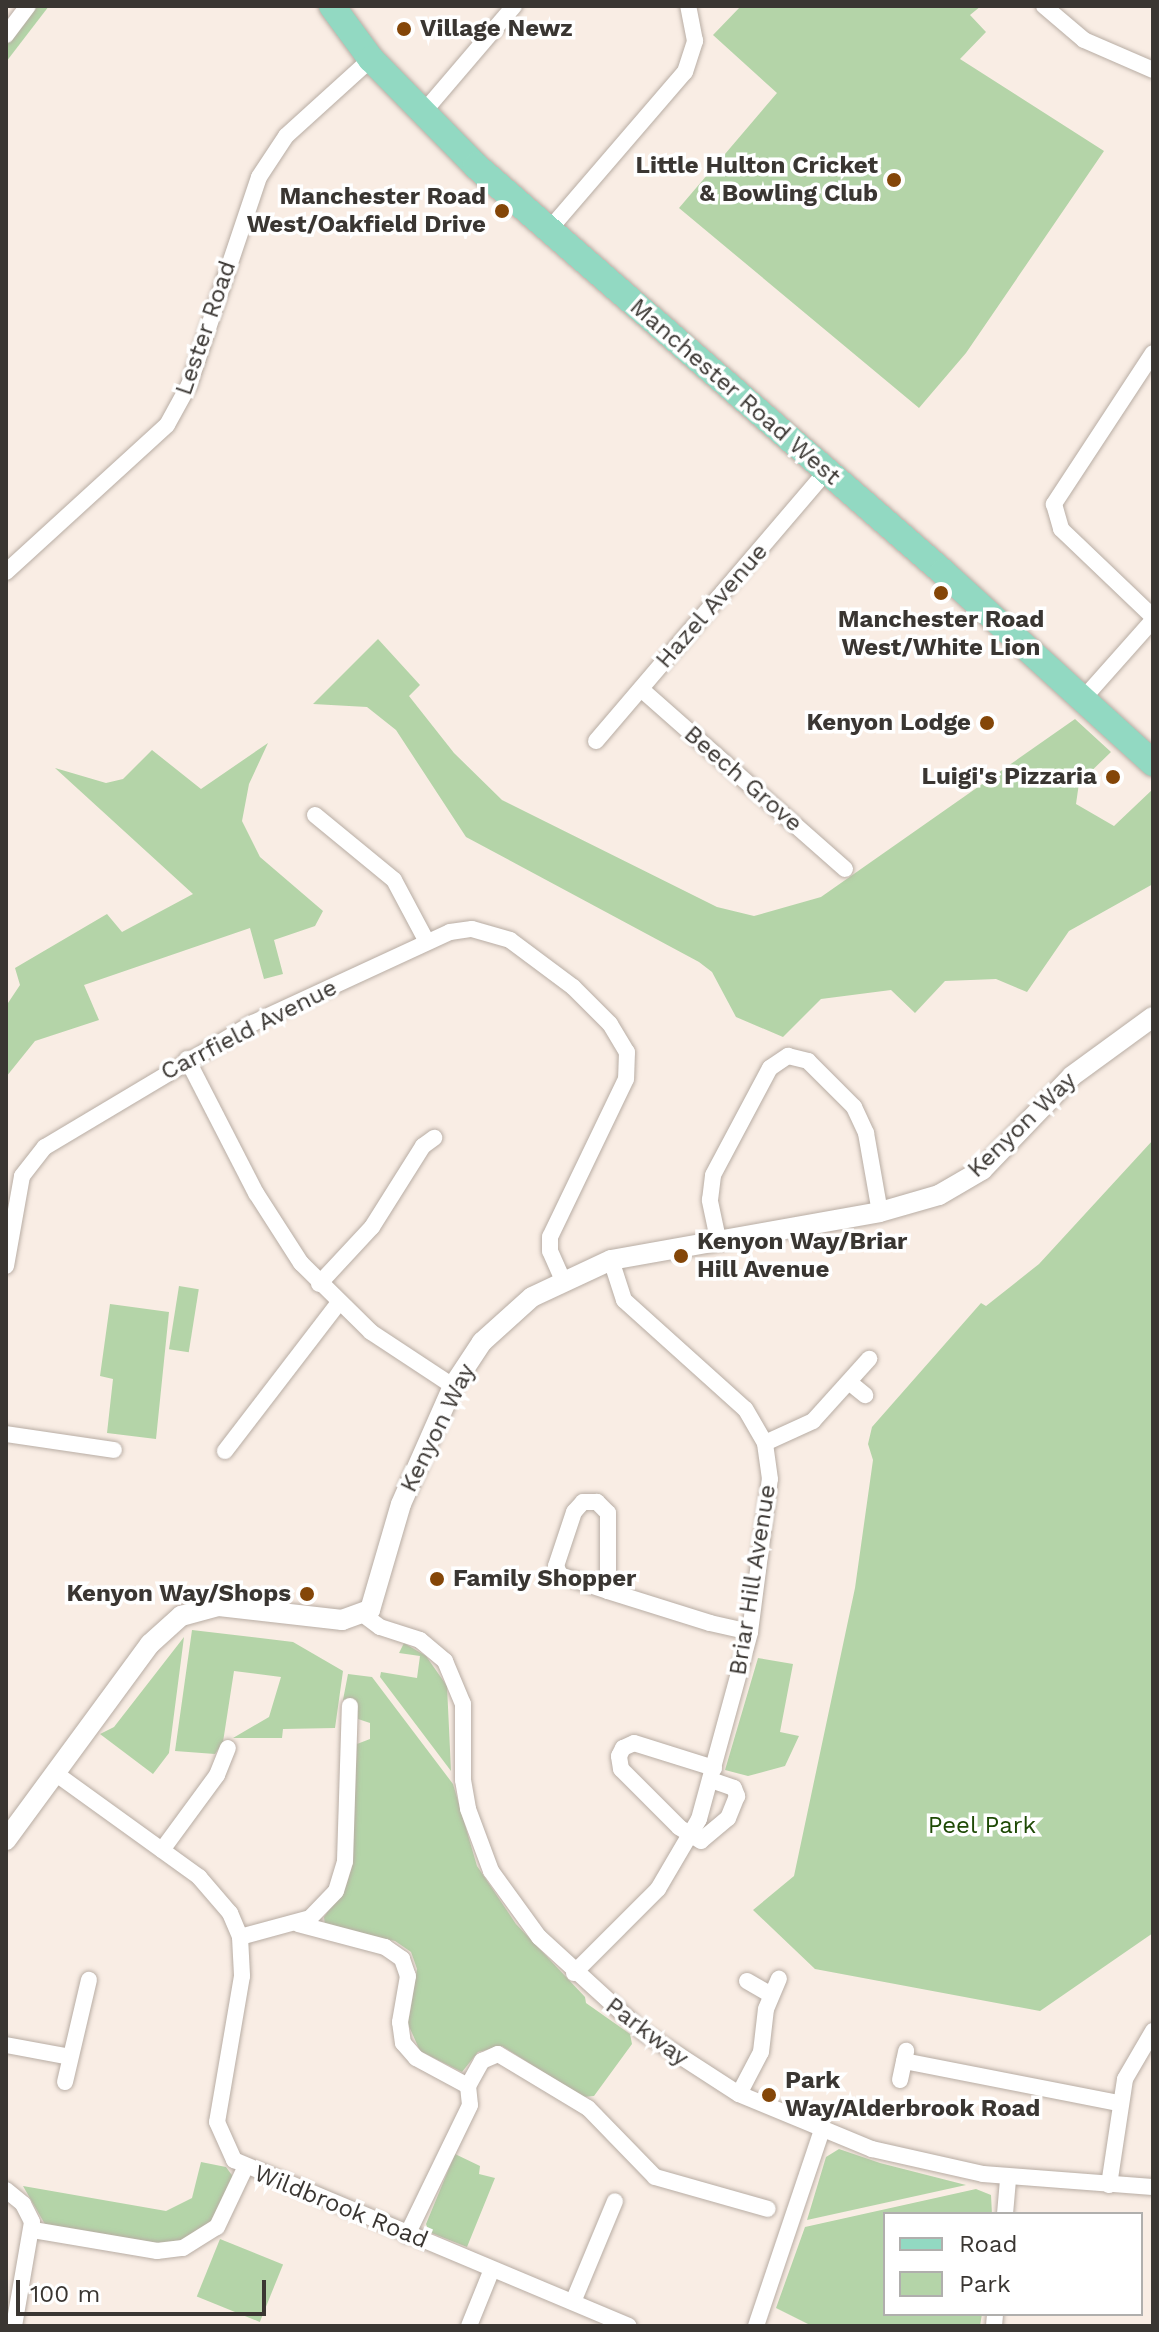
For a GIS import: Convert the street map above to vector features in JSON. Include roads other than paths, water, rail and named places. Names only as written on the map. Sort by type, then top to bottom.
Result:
[{"type":"main road","name":"Manchester Road West","points":[[332,6],[371,59],[421,115],[548,231],[827,471],[1153,763]]},
{"type":"street","points":[[6,35],[28,6]]},
{"type":"street","points":[[421,115],[514,6]]},
{"type":"street","points":[[548,231],[685,72],[695,41],[688,6]]},
{"type":"street","points":[[1044,6],[1084,40],[1153,70]]},
{"type":"street","name":"Lester Road","points":[[6,572],[167,425],[189,385],[259,177],[286,136],[371,59]]},
{"type":"street","points":[[1082,700],[1153,618],[1068,537],[1054,504],[1153,353]]},
{"type":"street","name":"Hazel Avenue","points":[[596,741],[827,471]]},
{"type":"street","name":"Beech Grove","points":[[641,689],[845,869]]},
{"type":"street","points":[[315,815],[394,880],[427,942]]},
{"type":"street","name":"Carrfield Avenue","points":[[6,1266],[22,1176],[32,1158],[187,1059],[427,942],[461,929],[497,934],[623,1041],[629,1070],[550,1237],[550,1251],[562,1278]]},
{"type":"street","name":"Kenyon Way","points":[[364,1615],[376,1597],[401,1504],[453,1386],[498,1326],[562,1278],[611,1260],[880,1212],[939,1195],[975,1175],[1072,1076],[1153,1017]]},
{"type":"street","points":[[718,1239],[710,1200],[713,1175],[770,1068],[788,1056],[808,1061],[854,1107],[866,1133],[880,1212]]},
{"type":"street","points":[[187,1059],[262,1203],[319,1284],[338,1304],[395,1350],[453,1386]]},
{"type":"street","points":[[319,1284],[372,1227],[423,1146],[434,1138]]},
{"type":"street","name":"Briar Hill Avenue","points":[[574,1973],[658,1889],[691,1836],[713,1774],[750,1632],[770,1479],[765,1443],[745,1409],[624,1300],[611,1260]]},
{"type":"street","points":[[225,1451],[242,1441],[338,1304]]},
{"type":"street","points":[[765,1443],[802,1429],[869,1359]]},
{"type":"street","points":[[849,1382],[865,1395]]},
{"type":"street","points":[[6,1434],[104,1443]]},
{"type":"street","points":[[608,1591],[608,1513],[597,1502],[583,1502],[574,1512],[556,1571],[608,1591],[750,1632]]},
{"type":"street","points":[[6,1840],[150,1644],[181,1616],[219,1606],[342,1620],[364,1615]]},
{"type":"street","name":"Parkway","points":[[364,1615],[431,1647],[453,1673],[463,1704],[463,1780],[478,1841],[511,1901],[574,1973],[643,2032],[739,2094],[822,2130],[913,2160],[1008,2178],[1153,2187]]},
{"type":"street","points":[[240,1937],[298,1924],[329,1900],[343,1870],[357,1731],[350,1706]]},
{"type":"street","points":[[634,1743],[713,1774],[737,1792],[731,1814],[708,1839],[691,1836],[621,1769],[619,1756],[623,1748],[634,1743]]},
{"type":"street","points":[[162,1850],[217,1775],[228,1748]]},
{"type":"street","name":"Wildbrook Road","points":[[55,1773],[162,1850],[217,1895],[240,1937],[242,1976],[217,2122],[227,2151],[245,2168],[628,2326]]},
{"type":"street","points":[[298,1924],[385,1947],[402,1959],[408,1976],[400,2022],[403,2043],[416,2058],[468,2086]]},
{"type":"street","points":[[65,2082],[89,1980]]},
{"type":"street","points":[[739,2094],[761,2052],[775,1987],[747,1981]]},
{"type":"street","points":[[1109,2185],[1119,2103],[1132,2061],[1153,2031]]},
{"type":"street","points":[[6,2045],[70,2057]]},
{"type":"street","points":[[407,2235],[470,2105],[468,2086],[489,2055],[507,2055],[603,2120],[655,2177],[768,2209]]},
{"type":"street","points":[[900,2080],[905,2056],[1119,2103]]},
{"type":"street","points":[[756,2326],[822,2130]]},
{"type":"street","points":[[33,2230],[157,2251],[183,2248],[217,2227],[245,2168]]},
{"type":"street","points":[[1005,2212],[1008,2178]]},
{"type":"street","points":[[741,2203],[746,2186]]},
{"type":"street","points":[[6,2190],[23,2204],[33,2230],[14,2326]]},
{"type":"street","points":[[573,2302],[598,2220],[615,2201]]},
{"type":"street","points":[[469,2326],[492,2269]]},
{"type":"place","name":"Village Newz","points":[[404,29]]},
{"type":"place","name":"Little Hulton Cricket & Bowling Club","points":[[894,180]]},
{"type":"place","name":"Manchester Road West/Oakfield Drive","points":[[502,211]]},
{"type":"place","name":"Manchester Road West/White Lion","points":[[941,593]]},
{"type":"place","name":"Kenyon Lodge","points":[[987,723]]},
{"type":"place","name":"Luigi's Pizzaria","points":[[1113,777]]},
{"type":"place","name":"Kenyon Way/Briar Hill Avenue","points":[[681,1256]]},
{"type":"place","name":"Family Shopper","points":[[437,1579]]},
{"type":"place","name":"Kenyon Way/Shops","points":[[307,1594]]},
{"type":"place","name":"Park Way/Alderbrook Road","points":[[769,2095]]},
{"type":"park label","name":"Peel Park","points":[[982,1826]]}]
